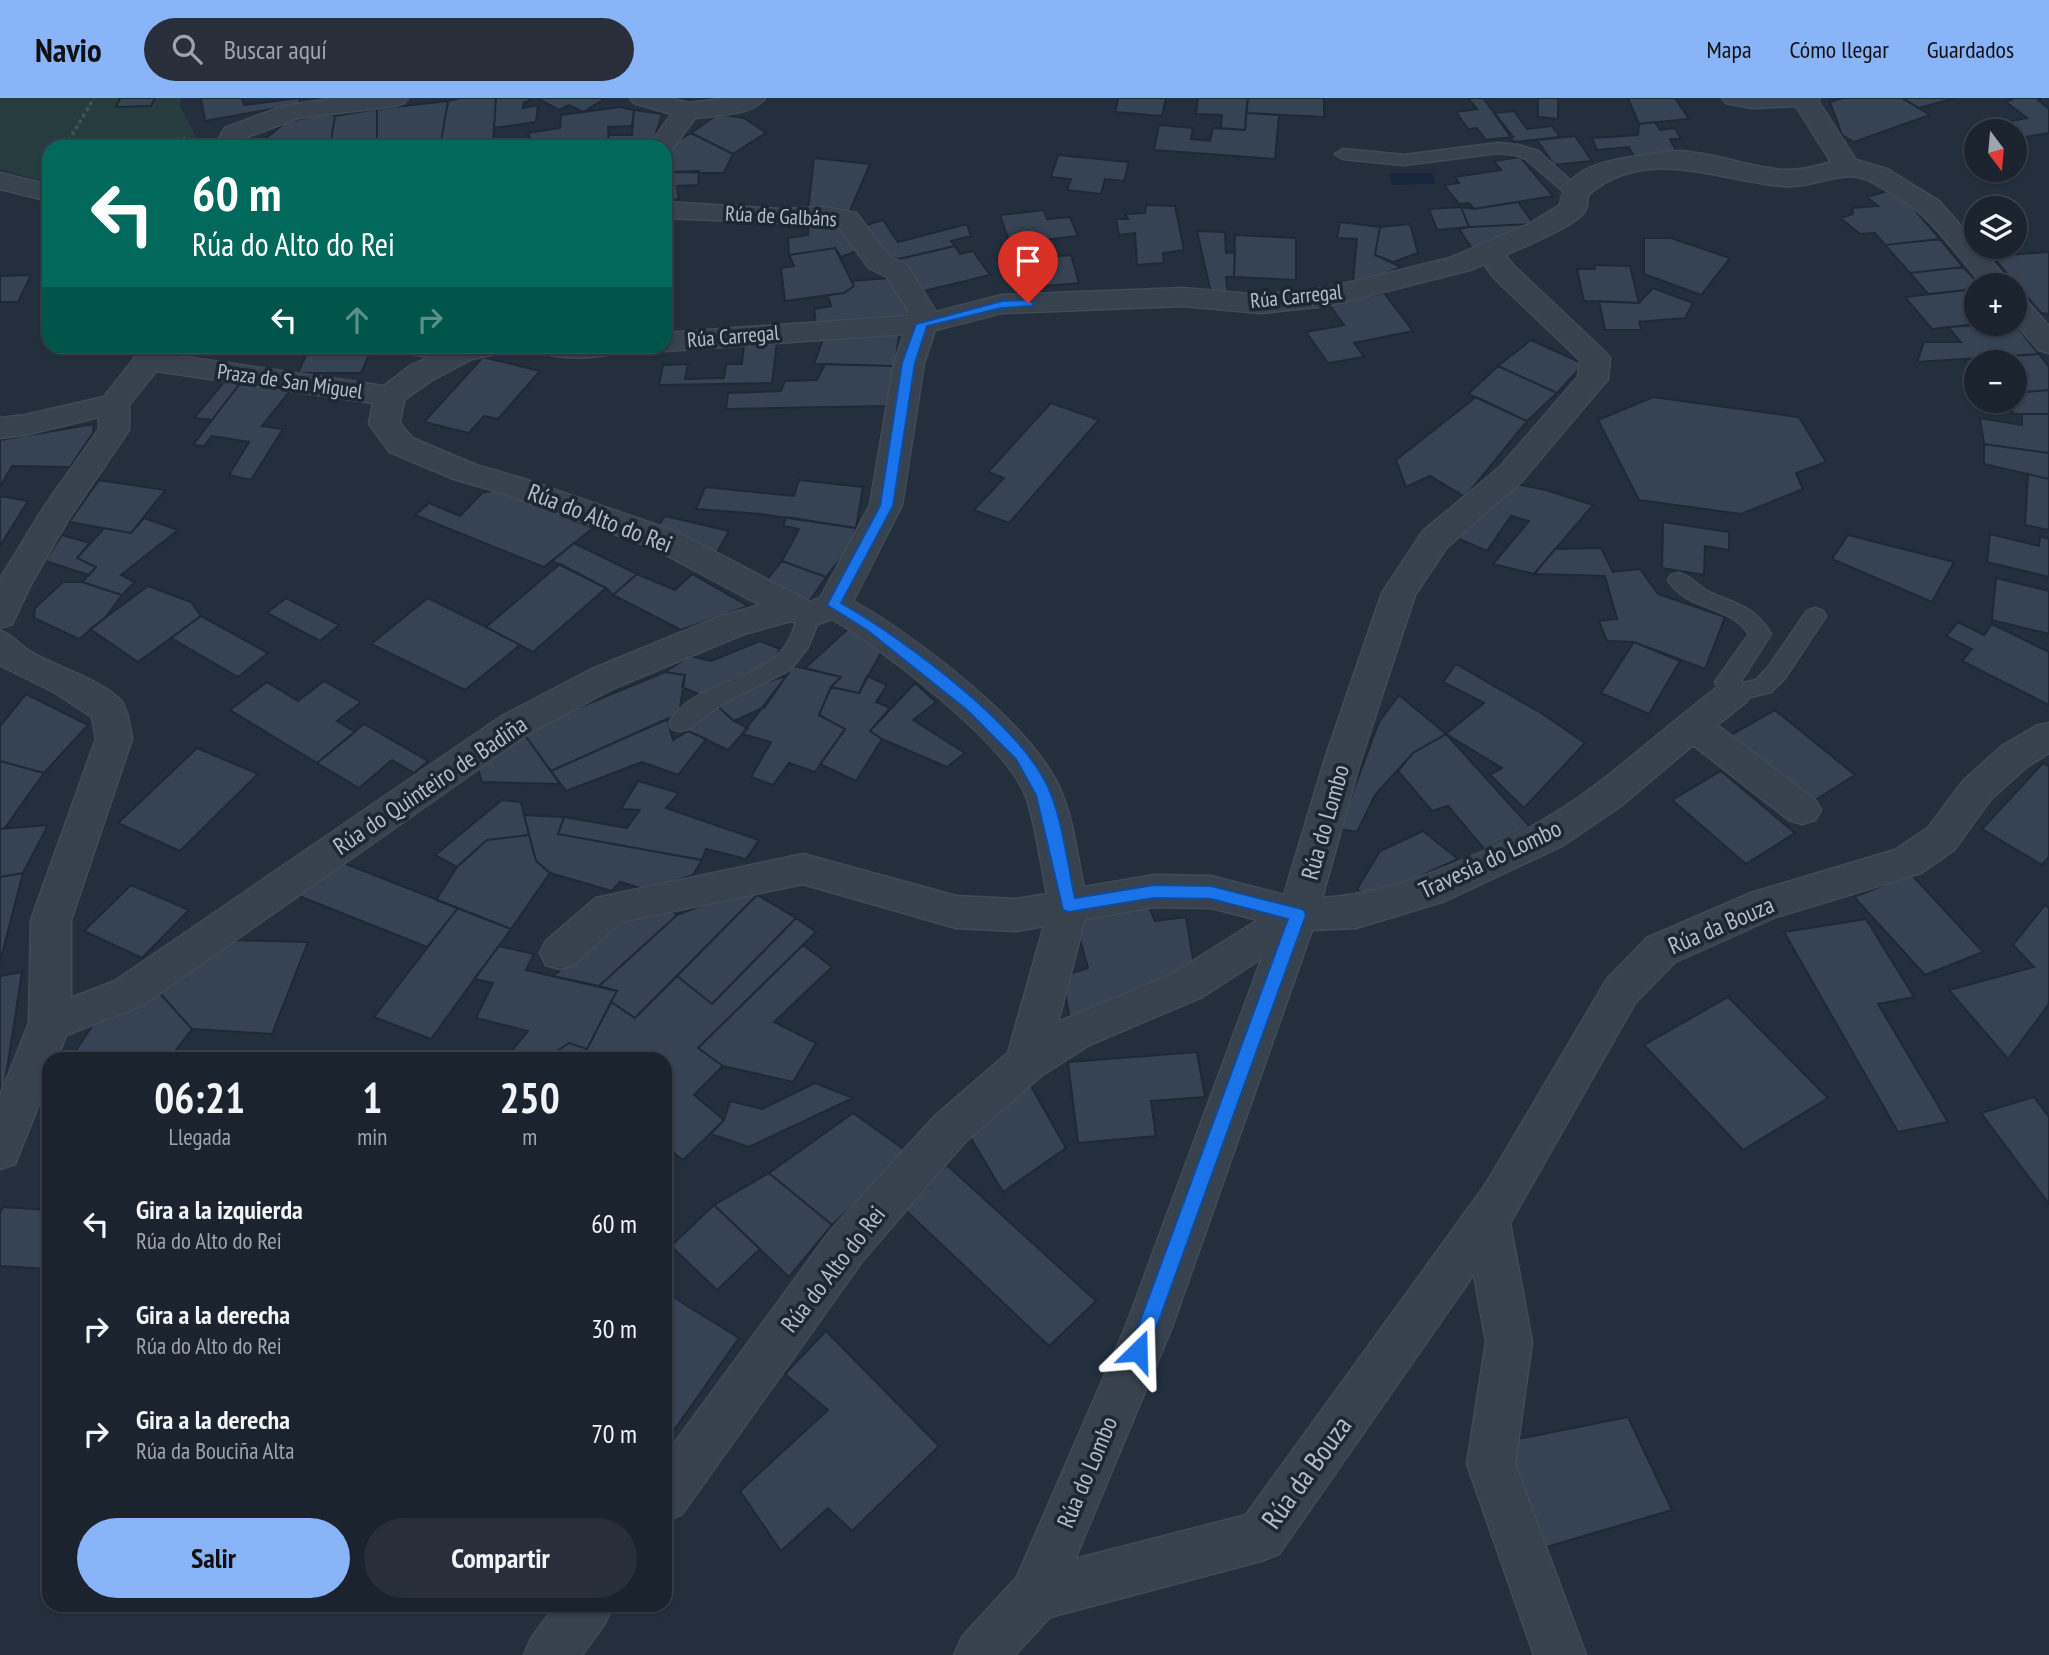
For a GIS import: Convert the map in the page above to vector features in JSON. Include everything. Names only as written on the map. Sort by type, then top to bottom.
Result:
[{"type":"street","points":[[230,140],[234,133],[293,111],[395,98]]},
{"type":"street","points":[[643,98],[687,111],[733,105],[752,98]]},
{"type":"street","points":[[1735,98],[1806,99],[1846,165],[1878,175],[1930,207],[1988,273]]},
{"type":"street","points":[[666,140],[687,111]]},
{"type":"street","name":"Rúa Carregal","points":[[672,342],[922,324],[1002,304],[1183,297],[1261,304],[1327,297],[1460,264],[1490,253],[1539,230],[1573,209],[1575,192],[1596,174],[1617,167],[1677,159],[1784,178],[1815,176],[1846,165]]},
{"type":"street","points":[[0,181],[42,191]]},
{"type":"street","name":"Rúa de Galbáns","points":[[672,209],[780,217],[824,215],[846,219],[879,262],[897,271],[922,310],[922,324]]},
{"type":"street","name":"Rúa do Lombo","points":[[1035,1595],[1149,1327],[1298,915],[1343,759],[1399,593],[1435,539],[1510,475],[1593,379],[1595,358],[1504,272],[1490,253]]},
{"type":"street","points":[[2027,319],[2049,344]]},
{"type":"street","points":[[812,609],[886,506],[909,363],[922,324]]},
{"type":"street","points":[[0,616],[14,584],[55,515],[114,430],[114,404],[150,354]]},
{"type":"street","name":"Praza de San Miguel","points":[[150,354],[390,396]]},
{"type":"street","points":[[390,396],[421,373],[458,354]]},
{"type":"street","name":"Rúa do Alto do Rei","points":[[390,396],[384,424],[401,445],[465,472],[510,485],[665,540],[812,609],[872,627],[972,706],[1021,755],[1044,794],[1069,905],[1027,1063]]},
{"type":"street","points":[[0,428],[25,425],[114,404]]},
{"type":"street","name":"Rúa do Quinteiro de Badiña","points":[[50,1023],[129,993],[515,725],[601,679],[733,625],[812,609]]},
{"type":"street","points":[[0,1150],[50,1023],[51,920],[114,739],[108,710],[66,683],[5,662]]},
{"type":"street","name":"Travesía do Lombo","points":[[1298,915],[1356,912],[1431,890],[1549,836],[1609,795],[1692,724],[1734,693]]},
{"type":"street","points":[[1692,724],[1802,810]]},
{"type":"street","name":"Rúa da Bouza","points":[[1035,1595],[1261,1536],[1503,1198],[1621,991],[1661,950],[1765,904],[1907,862],[1941,839],[1977,790],[2015,757],[2049,736]]},
{"type":"street","points":[[560,953],[610,909],[803,869],[956,912],[1016,915],[1154,891],[1211,892],[1298,915]]},
{"type":"street","name":"Rúa do Alto do Rei","points":[[672,1487],[847,1245],[950,1129],[1027,1063],[1074,1033],[1188,985],[1298,915]]},
{"type":"street","points":[[1487,1220],[1509,1342],[1491,1464],[1560,1655]]},
{"type":"street","points":[[980,1655],[1035,1595]]},
{"type":"street","points":[[550,1655],[582,1612]]},
{"type":"lane","points":[[1343,154],[1404,160],[1498,148],[1518,150],[1532,155],[1575,192]]},
{"type":"lane","points":[[1678,580],[1689,592],[1736,610],[1753,620],[1760,634],[1726,682],[1734,693],[1763,686],[1777,672],[1815,617]]},
{"type":"lane","points":[[680,723],[704,704],[730,689],[779,669],[793,655],[812,609]]},
{"type":"path","points":[[69,140],[94,98]]},
{"type":"path","points":[[173,140],[196,137]]},
{"type":"green space","points":[[0,98],[182,98],[179,104],[196,137],[194,140],[42,140],[42,181],[0,169]]},
{"type":"water","points":[[1389,173],[1432,173],[1436,184],[1392,185]]},
{"type":"building","points":[[120,98],[155,98],[151,106],[116,107]]},
{"type":"building","points":[[201,98],[242,98],[244,105],[299,98],[300,104],[205,121]]},
{"type":"building","points":[[460,98],[496,98],[493,140],[441,140],[448,101]]},
{"type":"building","points":[[496,98],[534,98],[524,103],[523,108],[538,105],[536,122],[494,128]]},
{"type":"building","points":[[537,98],[606,98],[583,112],[569,105],[559,110]]},
{"type":"building","points":[[1118,98],[1166,98],[1162,116],[1115,112]]},
{"type":"building","points":[[1198,98],[1248,98],[1245,130],[1221,128],[1222,115],[1196,114]]},
{"type":"building","points":[[1248,98],[1324,98],[1324,117],[1246,113]]},
{"type":"building","points":[[1468,98],[1483,98],[1513,137],[1486,140],[1477,128],[1468,129],[1456,112],[1477,109]]},
{"type":"building","points":[[1538,98],[1558,98],[1558,119],[1538,117]]},
{"type":"building","points":[[1628,98],[1675,98],[1689,119],[1639,124]]},
{"type":"building","points":[[1842,98],[1902,98],[1930,115],[1854,142],[1842,135],[1830,102]]},
{"type":"building","points":[[1902,98],[1956,98],[1919,108]]},
{"type":"building","points":[[2014,98],[2042,98],[2038,100],[2049,109],[2049,133],[2027,137],[2027,119],[2022,119],[2027,118],[2006,102]]},
{"type":"building","points":[[448,101],[441,140],[377,140],[377,109]]},
{"type":"building","points":[[620,107],[634,110],[632,126],[608,127],[609,140],[530,140],[528,133],[560,128],[561,115]]},
{"type":"building","points":[[377,109],[377,140],[331,140],[335,116]]},
{"type":"building","points":[[634,110],[662,114],[654,140],[609,140],[609,135],[632,135]]},
{"type":"building","points":[[1514,111],[1527,129],[1552,126],[1560,137],[1514,142],[1494,113]]},
{"type":"building","points":[[328,113],[335,116],[331,140],[264,140],[286,122]]},
{"type":"building","points":[[1246,113],[1279,115],[1275,159],[1154,150],[1159,125],[1193,128],[1191,139],[1210,141],[1213,128],[1245,130]]},
{"type":"building","points":[[718,114],[744,118],[766,133],[733,154],[691,133]]},
{"type":"building","points":[[1655,122],[1660,130],[1675,128],[1681,139],[1670,139],[1678,155],[1634,157],[1629,147],[1597,150],[1592,138],[1638,135],[1639,124]]},
{"type":"building","points":[[691,133],[733,154],[724,173],[672,172],[672,143]]},
{"type":"building","points":[[1575,136],[1592,161],[1554,165],[1537,140]]},
{"type":"building","points":[[1058,155],[1129,162],[1124,181],[1105,179],[1101,194],[1067,190],[1071,179],[1051,177]]},
{"type":"building","points":[[1520,157],[1553,196],[1474,209],[1469,203],[1459,204],[1444,185],[1459,183],[1455,177],[1501,170],[1494,161]]},
{"type":"building","points":[[814,158],[870,164],[849,213],[808,210]]},
{"type":"building","points":[[699,171],[698,185],[677,186],[679,200],[672,199],[672,172]]},
{"type":"building","points":[[1887,191],[1908,202],[1940,239],[1885,245],[1875,233],[1860,234],[1840,218],[1853,214],[1852,208],[1878,206],[1867,197]]},
{"type":"building","points":[[1518,202],[1534,224],[1469,227],[1461,207],[1474,209]]},
{"type":"building","points":[[1146,205],[1175,206],[1184,250],[1163,253],[1164,263],[1137,265],[1135,233],[1119,235],[1116,219],[1128,219],[1125,214],[1145,213]]},
{"type":"building","points":[[1461,207],[1469,227],[1437,230],[1429,209]]},
{"type":"building","points":[[1044,210],[1047,219],[1070,217],[1078,236],[1010,244],[1000,215]]},
{"type":"building","points":[[809,220],[836,222],[859,250],[841,257],[835,248],[789,255],[788,238],[808,235]]},
{"type":"building","points":[[883,220],[898,242],[967,224],[971,236],[951,241],[955,246],[899,259],[888,256],[863,226]]},
{"type":"building","points":[[1340,222],[1380,227],[1375,255],[1401,267],[1365,282],[1353,282],[1357,239],[1337,238]]},
{"type":"building","points":[[1410,224],[1418,253],[1393,262],[1375,255],[1380,227]]},
{"type":"building","points":[[1534,224],[1473,250],[1459,229],[1469,227]]},
{"type":"building","points":[[1197,231],[1225,232],[1226,253],[1235,252],[1234,277],[1226,277],[1228,294],[1211,293]]},
{"type":"building","points":[[1235,235],[1296,238],[1296,280],[1234,277]]},
{"type":"building","points":[[1644,238],[1671,238],[1730,258],[1701,295],[1644,274]]},
{"type":"building","points":[[1940,239],[1963,267],[1910,273],[1885,245]]},
{"type":"building","points":[[955,246],[960,254],[973,251],[990,275],[920,292],[899,259]]},
{"type":"building","points":[[835,248],[854,286],[844,293],[785,301],[781,268],[794,266],[789,255]]},
{"type":"building","points":[[2049,252],[2049,314],[2041,313],[2027,297],[2027,273],[2007,273],[1995,259],[2027,259],[2027,254]]},
{"type":"building","points":[[1071,255],[1079,283],[1033,287],[1026,259]]},
{"type":"building","points":[[1594,265],[1630,266],[1639,303],[1584,301],[1577,269],[1595,269]]},
{"type":"building","points":[[1963,267],[1969,273],[1964,273],[1964,290],[1928,294],[1910,273]]},
{"type":"building","points":[[31,275],[18,302],[0,302],[0,276]]},
{"type":"building","points":[[889,278],[909,312],[901,322],[816,325],[814,309],[831,306],[828,295],[844,293],[854,286],[852,281]]},
{"type":"building","points":[[1653,288],[1693,303],[1685,318],[1639,322],[1642,330],[1605,330],[1599,301],[1639,303]]},
{"type":"building","points":[[1964,290],[1964,325],[1932,329],[1905,297]]},
{"type":"building","points":[[1384,293],[1413,331],[1354,343],[1364,357],[1328,363],[1306,332],[1344,325],[1329,304]]},
{"type":"building","points":[[1964,326],[1964,336],[2024,336],[2039,354],[2027,355],[2027,350],[1964,350],[1964,359],[1917,362],[1924,342],[1961,342],[1948,327]]},
{"type":"building","points":[[825,334],[899,334],[895,366],[814,364]]},
{"type":"building","points":[[1531,340],[1584,364],[1557,393],[1498,366]]},
{"type":"building","points":[[744,341],[777,341],[772,383],[659,385],[663,365],[688,364],[685,379],[724,378],[726,364],[742,364]]},
{"type":"building","points":[[306,354],[369,354],[361,373],[298,373]]},
{"type":"building","points":[[2039,354],[2049,367],[2049,390],[2027,392],[2027,355]]},
{"type":"building","points":[[483,357],[540,371],[498,419],[484,416],[469,433],[424,422]]},
{"type":"building","points":[[825,364],[895,366],[890,406],[726,409],[728,393],[781,391],[785,381],[817,380]]},
{"type":"building","points":[[1498,366],[1557,393],[1527,421],[1468,394]]},
{"type":"building","points":[[225,381],[241,382],[212,420],[194,418]]},
{"type":"building","points":[[241,382],[290,391],[262,426],[283,429],[251,480],[229,475],[249,442],[212,436],[204,446],[193,445]]},
{"type":"building","points":[[2049,390],[2049,414],[2014,414],[2027,413],[2027,392]]},
{"type":"building","points":[[1476,397],[1527,421],[1465,497],[1430,476],[1406,487],[1396,460]]},
{"type":"building","points":[[1653,397],[1799,417],[1826,462],[1796,473],[1803,489],[1741,514],[1639,500],[1598,420]]},
{"type":"building","points":[[1051,403],[1099,420],[1009,523],[974,510],[1004,478],[988,472]]},
{"type":"building","points":[[2022,414],[2049,414],[2049,453],[1984,444],[1980,418],[2022,425]]},
{"type":"building","points":[[94,424],[93,433],[70,467],[12,466],[0,487],[0,440]]},
{"type":"building","points":[[1984,444],[2049,453],[2049,479],[1984,464]]},
{"type":"building","points":[[2028,474],[2049,479],[2049,530],[2025,525]]},
{"type":"building","points":[[99,480],[165,490],[131,533],[69,522]]},
{"type":"building","points":[[799,480],[863,487],[856,528],[761,514],[696,509],[705,487],[794,496]]},
{"type":"building","points":[[1511,483],[1546,490],[1593,505],[1534,574],[1493,564],[1529,521],[1511,516],[1487,551],[1450,535]]},
{"type":"building","points":[[498,490],[593,528],[544,567],[415,515],[429,503],[460,516],[483,492]]},
{"type":"building","points":[[0,496],[28,501],[0,546]]},
{"type":"building","points":[[665,516],[729,531],[716,554],[657,527]]},
{"type":"building","points":[[786,517],[856,528],[850,547],[826,577],[782,561],[799,529],[783,526]]},
{"type":"building","points":[[144,518],[178,530],[121,575],[135,582],[122,595],[82,582],[96,567],[77,558],[104,528],[131,533]]},
{"type":"building","points":[[1663,522],[1729,532],[1729,550],[1705,546],[1704,575],[1662,568]]},
{"type":"building","points":[[1990,534],[2039,546],[2040,536],[2049,539],[2049,577],[1987,562]]},
{"type":"building","points":[[62,535],[90,543],[77,558],[96,567],[89,575],[45,561]]},
{"type":"building","points":[[1848,535],[1954,562],[1932,602],[1832,559]]},
{"type":"building","points":[[574,543],[637,574],[613,595],[606,588],[552,561]]},
{"type":"building","points":[[1601,548],[1613,572],[1640,569],[1658,594],[1725,617],[1705,669],[1634,642],[1607,641],[1599,621],[1617,619],[1605,576],[1534,574],[1555,549]]},
{"type":"building","points":[[782,561],[826,577],[809,602],[766,581]]},
{"type":"building","points":[[560,564],[606,588],[533,652],[486,627]]},
{"type":"building","points":[[637,574],[675,590],[692,574],[748,606],[681,630],[613,595]]},
{"type":"building","points":[[1996,578],[2049,591],[2049,634],[1992,620]]},
{"type":"building","points":[[63,582],[82,582],[122,595],[105,618],[79,639],[34,618],[35,608]]},
{"type":"building","points":[[148,586],[191,602],[201,616],[138,662],[90,629]]},
{"type":"building","points":[[286,598],[339,625],[320,641],[267,613]]},
{"type":"building","points":[[428,598],[520,645],[465,690],[371,644]]},
{"type":"building","points":[[201,616],[268,653],[238,677],[171,638]]},
{"type":"building","points":[[1958,622],[1984,635],[1992,624],[2049,652],[2049,705],[1962,661],[1972,649],[1946,636]]},
{"type":"building","points":[[849,628],[882,651],[859,693],[831,687],[841,677],[805,668]]},
{"type":"building","points":[[760,641],[780,649],[773,664],[731,680],[707,698],[682,687],[685,675],[665,672],[690,656],[711,661]]},
{"type":"building","points":[[1634,642],[1680,661],[1649,714],[1601,693]]},
{"type":"building","points":[[1456,664],[1541,713],[1585,743],[1524,808],[1490,775],[1502,768],[1446,734],[1484,703],[1443,682]]},
{"type":"building","points":[[794,666],[841,677],[831,687],[819,715],[845,729],[815,772],[789,763],[773,785],[751,777],[771,742],[742,734]]},
{"type":"building","points":[[665,672],[685,675],[679,714],[551,771],[524,734],[563,714]]},
{"type":"building","points":[[786,676],[765,707],[734,721],[715,704],[753,686]]},
{"type":"building","points":[[867,676],[887,685],[876,702],[890,708],[870,731],[882,739],[856,781],[820,764],[845,729],[819,715],[831,687],[859,693]]},
{"type":"building","points":[[324,681],[361,702],[337,721],[355,732],[317,763],[230,710],[267,682],[298,701]]},
{"type":"building","points":[[915,683],[936,702],[913,720],[965,753],[947,767],[882,739],[870,731]]},
{"type":"building","points":[[26,694],[88,725],[44,773],[0,761],[0,726]]},
{"type":"building","points":[[1399,695],[1446,734],[1413,753],[1375,795],[1357,832],[1339,829],[1379,722]]},
{"type":"building","points":[[715,704],[734,721],[748,728],[728,750],[688,731],[689,720]]},
{"type":"building","points":[[1775,710],[1855,775],[1812,802],[1731,735]]},
{"type":"building","points":[[667,719],[673,740],[688,731],[706,739],[678,775],[642,762],[566,791],[551,771]]},
{"type":"building","points":[[364,724],[428,761],[414,773],[392,760],[359,788],[317,763]]},
{"type":"building","points":[[524,734],[560,784],[482,782],[476,763]]},
{"type":"building","points":[[1446,734],[1530,827],[1485,850],[1448,806],[1432,811],[1398,771],[1413,753]]},
{"type":"building","points":[[197,748],[258,774],[180,851],[118,823]]},
{"type":"building","points":[[0,761],[44,773],[4,829],[0,829]]},
{"type":"building","points":[[2043,763],[2049,766],[2049,857],[2042,865],[1982,829]]},
{"type":"building","points":[[1721,771],[1795,833],[1746,864],[1672,800]]},
{"type":"building","points":[[638,781],[679,793],[666,808],[759,840],[746,859],[706,849],[702,860],[558,834],[564,817],[627,828],[640,810],[621,809]]},
{"type":"building","points":[[502,800],[521,802],[529,835],[487,840],[457,867],[435,855]]},
{"type":"building","points":[[524,815],[564,817],[558,834],[702,860],[693,875],[647,890],[620,882],[612,891],[550,873],[536,861]]},
{"type":"building","points":[[48,825],[23,873],[0,877],[0,829]]},
{"type":"building","points":[[1423,831],[1458,859],[1368,900],[1357,889],[1380,851]]},
{"type":"building","points":[[529,835],[536,861],[550,873],[511,929],[436,900],[457,867],[487,840]]},
{"type":"building","points":[[331,858],[458,908],[427,947],[299,896]]},
{"type":"building","points":[[23,873],[0,962],[0,877]]},
{"type":"building","points":[[1911,874],[1983,952],[1925,975],[1854,897]]},
{"type":"building","points":[[131,885],[189,910],[142,958],[84,931]]},
{"type":"building","points":[[732,894],[757,895],[635,1018],[611,1002],[617,991],[599,986],[677,915]]},
{"type":"building","points":[[757,895],[796,918],[712,1004],[677,976]]},
{"type":"building","points":[[1147,902],[1155,921],[1186,917],[1194,965],[1070,1020],[1062,976],[1088,968],[1076,925],[1083,911]]},
{"type":"building","points":[[2045,905],[2049,908],[2049,1004],[2008,1059],[1949,990],[2034,967],[2013,945]]},
{"type":"building","points":[[666,906],[677,915],[599,986],[553,976],[629,915]]},
{"type":"building","points":[[458,908],[511,929],[431,1039],[374,1017]]},
{"type":"building","points":[[796,918],[816,932],[698,1048],[723,1066],[694,1095],[724,1120],[683,1160],[672,1151],[672,1052],[555,1052],[569,1043],[587,1049],[611,1002],[635,1018],[677,976],[712,1004]]},
{"type":"building","points":[[1866,919],[1914,997],[1878,1004],[1948,1122],[1898,1132],[1784,932]]},
{"type":"building","points":[[227,940],[308,942],[272,1034],[192,1029],[156,989]]},
{"type":"building","points":[[803,945],[832,967],[774,1022],[816,1043],[793,1082],[723,1066],[698,1048]]},
{"type":"building","points":[[499,946],[534,954],[526,970],[617,991],[587,1049],[569,1043],[556,1052],[511,1052],[528,1031],[476,1018],[493,983],[474,979]]},
{"type":"building","points":[[22,972],[1,1108],[0,1108],[0,976]]},
{"type":"building","points":[[156,989],[192,1029],[174,1052],[75,1052],[101,1013]]},
{"type":"building","points":[[1728,997],[1828,1098],[1743,1150],[1644,1045]]},
{"type":"building","points":[[1197,1052],[1205,1097],[1151,1101],[1156,1136],[1078,1143],[1068,1062]]},
{"type":"building","points":[[1028,1081],[1066,1148],[1003,1192],[966,1130]]},
{"type":"building","points":[[815,1083],[853,1098],[749,1147],[711,1134],[724,1120],[730,1101],[762,1109]]},
{"type":"building","points":[[2034,1097],[2049,1117],[2049,1204],[1981,1113]]},
{"type":"building","points":[[853,1113],[909,1153],[832,1225],[769,1173]]},
{"type":"building","points":[[947,1165],[1096,1301],[1049,1346],[900,1205]]},
{"type":"building","points":[[769,1173],[832,1225],[789,1277],[714,1205]]},
{"type":"building","points":[[714,1205],[760,1249],[717,1290],[672,1245]]},
{"type":"building","points":[[3,1207],[42,1210],[42,1269],[0,1266],[0,1213]]},
{"type":"building","points":[[672,1296],[739,1338],[672,1433]]},
{"type":"building","points":[[826,1331],[939,1446],[852,1531],[828,1508],[781,1551],[740,1491],[828,1410],[785,1374]]},
{"type":"building","points":[[1628,1417],[1672,1510],[1540,1549],[1509,1481],[1517,1439]]},
{"type":"route","points":[[1028,303],[1002,304],[922,324],[909,363],[886,506],[834,605],[872,627],[972,706],[1021,755],[1044,794],[1069,905],[1154,891],[1211,892],[1298,915],[1138,1351]]}]
